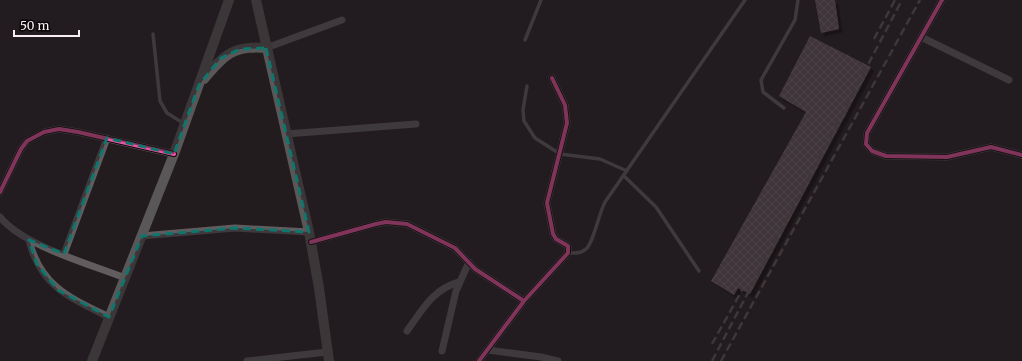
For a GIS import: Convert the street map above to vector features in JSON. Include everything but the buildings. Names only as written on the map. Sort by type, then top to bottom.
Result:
[{"type":"main road","points":[[92,361],[174,154],[229,0]]},
{"type":"main road","points":[[256,0],[310,237],[319,288],[328,356]]},
{"type":"main road","points":[[199,85],[221,58],[246,48],[266,48]]},
{"type":"street","points":[[942,0],[867,134],[866,144],[877,153],[895,156],[947,157],[991,147],[1022,155]]},
{"type":"street","points":[[266,48],[342,20]]},
{"type":"street","points":[[921,37],[1010,80]]},
{"type":"street","points":[[479,361],[524,301],[568,253],[568,246],[556,239],[553,234],[547,203],[566,135],[567,114],[562,97],[552,78]]},
{"type":"street","points":[[286,134],[416,124]]},
{"type":"street","points":[[0,192],[21,149],[27,141],[35,135],[59,129],[107,138],[174,154]]},
{"type":"street","points":[[64,254],[107,138]]},
{"type":"street","points":[[0,217],[14,232],[29,240],[125,278]]},
{"type":"street","points":[[142,236],[235,228],[310,237],[376,224],[398,222],[414,227],[455,248],[475,269],[524,301]]},
{"type":"street","points":[[29,240],[37,264],[58,290],[109,317]]},
{"type":"street","points":[[442,351],[459,282],[469,262]]},
{"type":"street","points":[[407,331],[434,295],[451,284],[459,282]]},
{"type":"street","points":[[488,350],[558,361]]},
{"type":"street","points":[[247,361],[328,356]]},
{"type":"lane","points":[[525,40],[541,0]]},
{"type":"lane","points":[[568,253],[581,252],[588,248],[600,212],[744,0]]},
{"type":"lane","points":[[784,108],[763,92],[761,80],[794,20],[798,0]]},
{"type":"lane","points":[[153,34],[160,101],[167,113],[185,124]]},
{"type":"lane","points":[[527,86],[523,110],[524,121],[535,138],[544,146],[560,154],[600,159],[627,171]]},
{"type":"lane","points":[[624,176],[656,207],[699,271]]},
{"type":"highlighted area","points":[[266,48],[309,232],[235,228],[142,236],[109,317],[58,290],[37,264],[29,240],[64,254],[107,138],[174,154],[199,85],[221,58],[240,49]]},
{"type":"railway","points":[[874,39],[895,0]]},
{"type":"railway","points":[[712,361],[902,0]]},
{"type":"railway","points":[[721,361],[920,0]]},
{"type":"railway","points":[[712,344],[742,290]]},
{"type":"cycle path","points":[[942,0],[867,133],[866,144],[872,151],[886,156],[947,157],[991,147],[1022,155]]},
{"type":"cycle path","points":[[479,361],[524,301],[568,253],[568,246],[556,239],[553,234],[547,203],[567,123],[565,105],[552,78]]},
{"type":"cycle path","points":[[0,192],[21,149],[27,141],[44,132],[59,129],[78,132],[174,154]]},
{"type":"cycle path","points":[[311,242],[386,222],[407,224],[455,248],[475,269],[524,301]]}]
